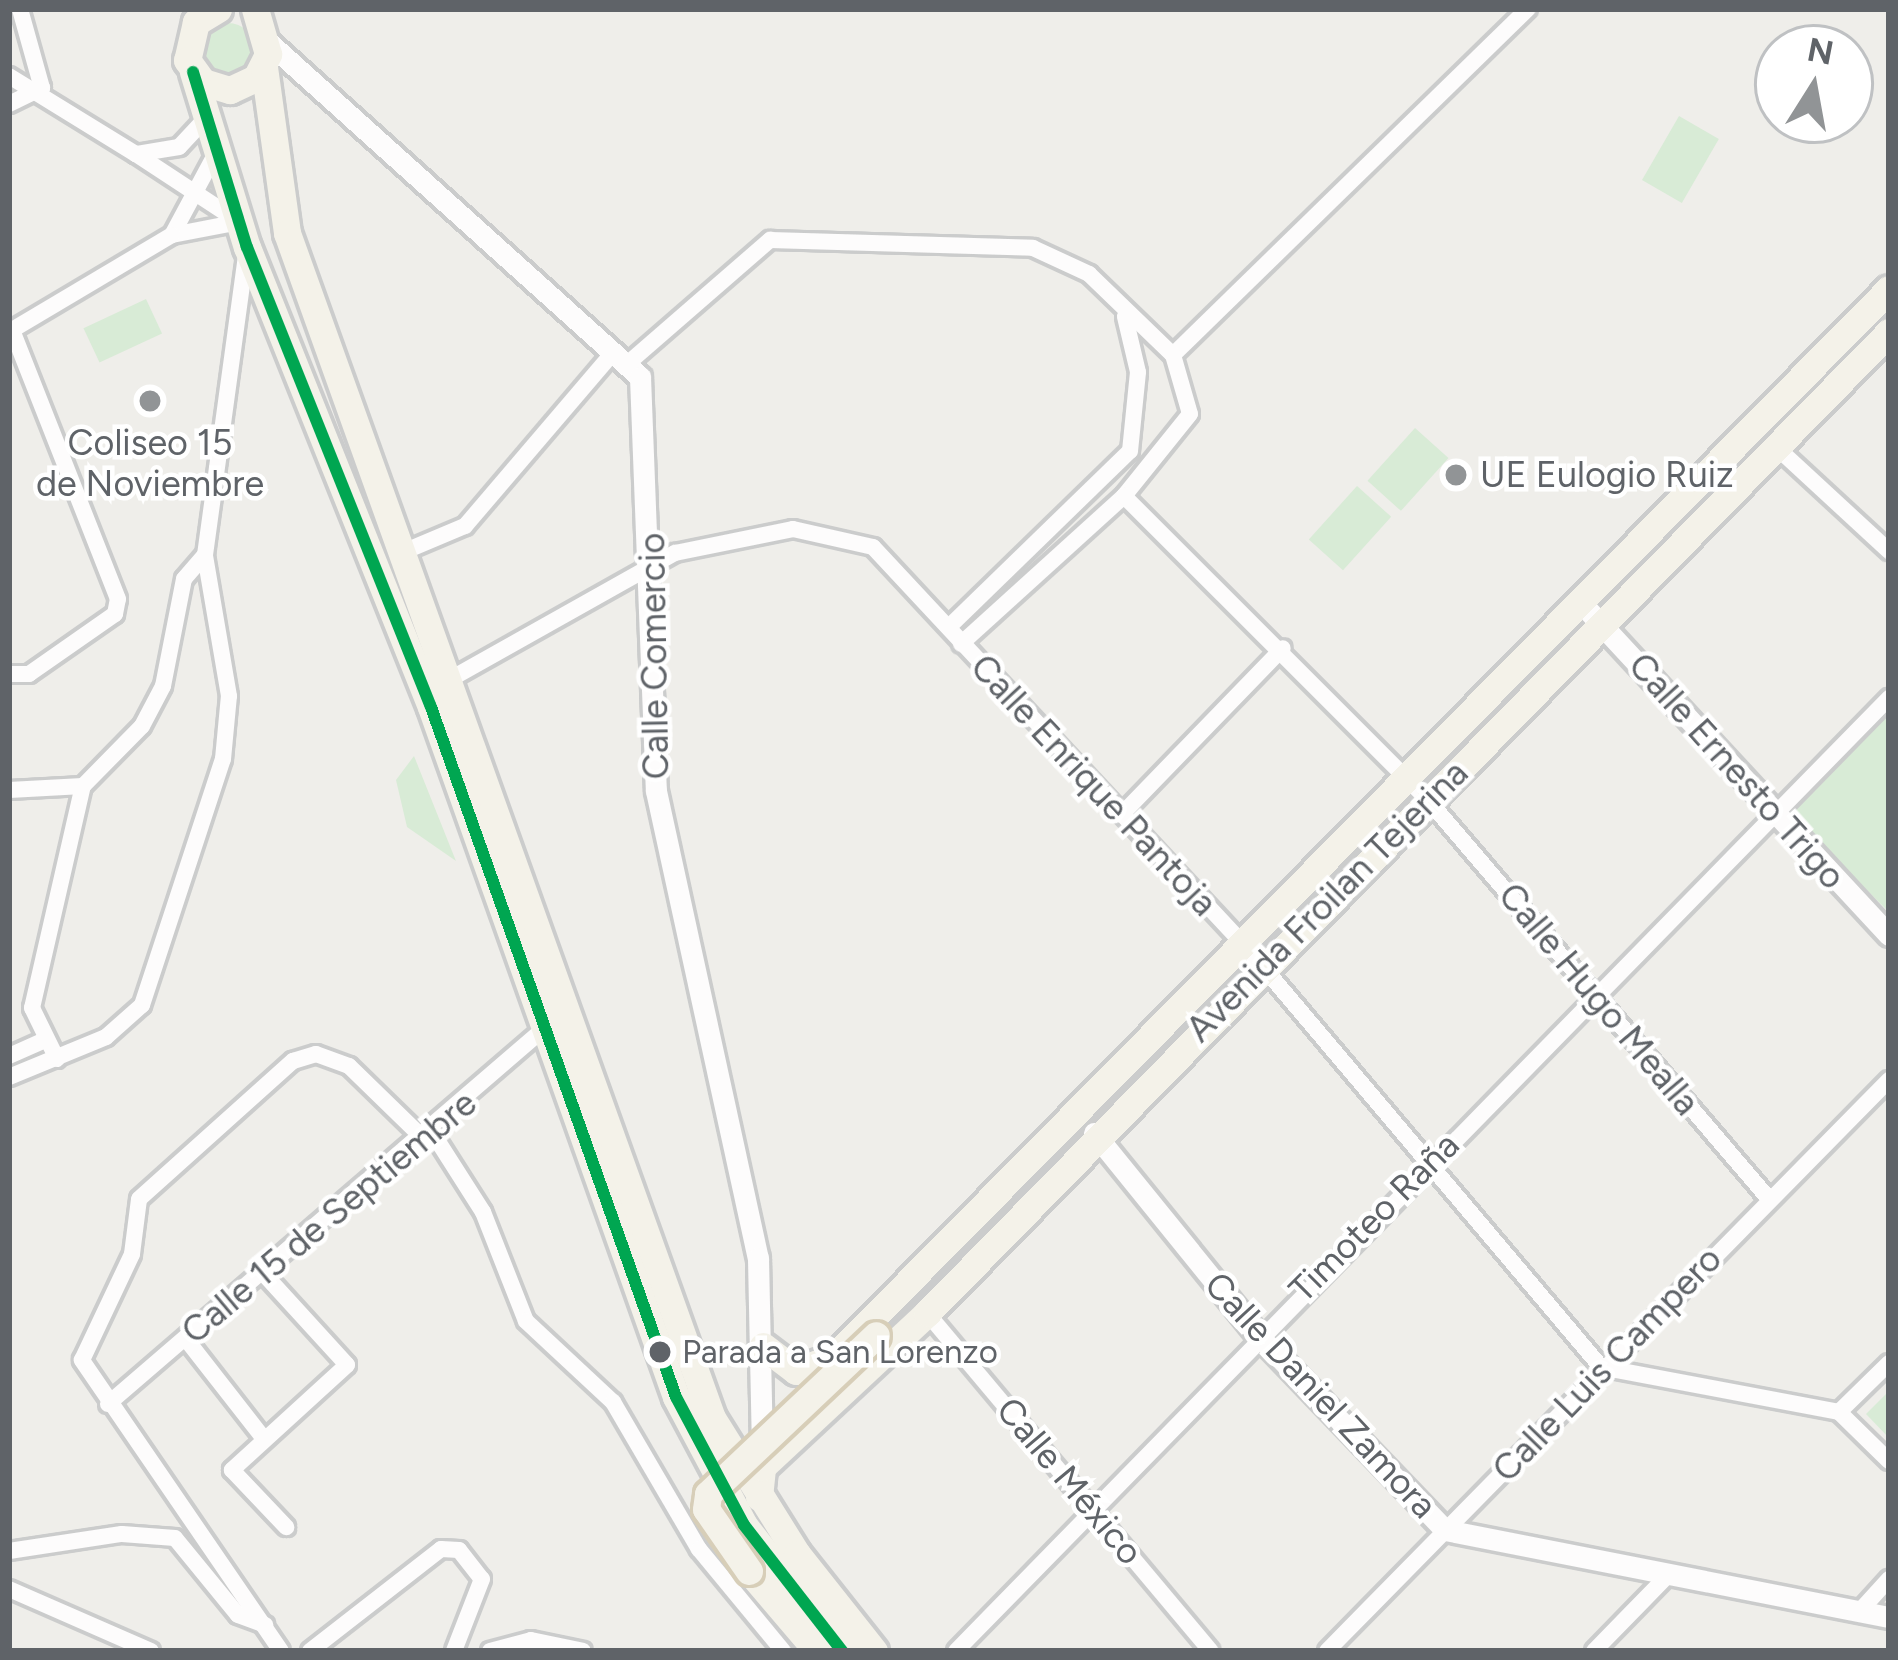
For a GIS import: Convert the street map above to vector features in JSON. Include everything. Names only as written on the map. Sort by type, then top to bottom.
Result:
[{"type":"main road","points":[[176,9],[243,235],[547,1026],[676,1397],[744,1526],[842,1651]]},
{"type":"main road","points":[[190,59],[218,9]]},
{"type":"main road","points":[[233,9],[262,37],[287,232],[452,678],[712,1418],[758,1498],[874,1651]]},
{"type":"main road","points":[[190,59],[230,90],[262,37]]},
{"type":"main road","name":"Avenida Froilan Tejerina","points":[[1595,616],[1755,427],[1889,289]]},
{"type":"main road","name":"Avenida Froilan Tejerina","points":[[1007,1189],[1254,957],[1595,616],[1777,448],[1889,332]]},
{"type":"main road","name":"Avenida Froilan Tejerina","points":[[762,1467],[928,1312],[1254,957]]},
{"type":"main road","points":[[764,1346],[781,1364],[816,1369],[1007,1189]]},
{"type":"main road","points":[[817,1651],[749,1570],[706,1509],[708,1494],[995,1218],[1007,1189]]},
{"type":"main road","name":"Calle Comercio","points":[[758,1498],[762,1467]]},
{"type":"street","points":[[20,9],[42,88]]},
{"type":"street","points":[[1173,355],[1528,9]]},
{"type":"street","points":[[262,37],[620,359]]},
{"type":"street","points":[[9,76],[42,88],[197,195],[243,235]]},
{"type":"street","points":[[9,104],[42,88]]},
{"type":"street","points":[[136,154],[178,147],[208,116]]},
{"type":"street","points":[[9,674],[29,674],[115,614],[118,599],[12,330],[172,235],[219,148]]},
{"type":"street","points":[[172,235],[243,235]]},
{"type":"street","points":[[9,1077],[57,1059],[142,1005],[172,935],[231,728],[205,555],[243,235]]},
{"type":"street","points":[[403,552],[465,526],[620,359],[770,240],[1033,248],[1089,274],[1173,355],[1190,414],[1124,496],[961,644]]},
{"type":"street","points":[[954,622],[1130,451],[1138,372],[1124,312]]},
{"type":"street","name":"Calle Comercio","points":[[620,359],[640,377],[654,566],[656,791],[708,999],[764,1346],[762,1467]]},
{"type":"street","points":[[1755,427],[1889,551]]},
{"type":"street","name":"Calle Hugo Mealla","points":[[1124,496],[1283,648],[1420,791],[1769,1199]]},
{"type":"street","name":"Calle Enrique Pantoja","points":[[452,678],[654,566],[818,530],[873,547],[954,622],[961,644],[1124,812],[1254,957],[1432,1160],[1601,1366]]},
{"type":"street","points":[[57,1059],[42,1041],[32,1008],[42,932],[83,786],[164,686],[184,580],[205,555]]},
{"type":"street","name":"Calle Ernesto Trigo","points":[[1595,616],[1770,814],[1889,935]]},
{"type":"street","points":[[1124,812],[1283,648]]},
{"type":"street","name":"Timoteo Raña","points":[[956,1651],[1097,1511],[1256,1334],[1432,1160],[1593,990],[1889,698]]},
{"type":"street","points":[[9,790],[83,786]]},
{"type":"street","name":"Calle 15 de Septiembre","points":[[108,1404],[428,1136],[547,1026]]},
{"type":"street","points":[[9,1056],[42,1041]]},
{"type":"street","points":[[281,1651],[82,1360],[132,1254],[139,1199],[293,1060],[349,1066],[428,1136],[483,1211],[526,1322],[613,1402],[699,1550],[783,1651]]},
{"type":"street","name":"Calle Luis Campero","points":[[1327,1651],[1601,1366],[1889,1080]]},
{"type":"street","name":"Calle Daniel Zamora","points":[[1094,1133],[1256,1334],[1445,1530],[1889,1617]]},
{"type":"street","points":[[264,1274],[346,1364],[232,1470],[286,1527]]},
{"type":"street","name":"Calle México","points":[[928,1312],[1211,1651]]},
{"type":"street","points":[[186,1339],[264,1439]]},
{"type":"street","points":[[1839,1412],[1889,1363]]},
{"type":"street","points":[[1601,1366],[1839,1412],[1889,1460]]},
{"type":"street","points":[[9,1551],[122,1534],[175,1538],[238,1615],[266,1625]]},
{"type":"street","points":[[310,1651],[441,1549],[459,1550],[482,1580],[454,1651]]},
{"type":"street","points":[[1594,1651],[1670,1573]]},
{"type":"street","points":[[1859,1612],[1889,1579]]},
{"type":"street","points":[[9,1589],[151,1651]]},
{"type":"street","points":[[490,1651],[531,1640],[583,1651]]},
{"type":"green space","points":[[228,23],[247,31],[255,50],[247,69],[228,77],[209,69],[201,50],[209,31]]},
{"type":"green space","points":[[1679,116],[1719,139],[1682,203],[1642,180]]},
{"type":"green space","points":[[146,299],[162,333],[100,363],[83,328]]},
{"type":"green space","points":[[1415,428],[1448,458],[1401,511],[1367,481]]},
{"type":"green space","points":[[1357,486],[1391,517],[1343,570],[1309,540]]},
{"type":"green space","points":[[1889,709],[1889,912],[1787,812]]},
{"type":"green space","points":[[414,756],[456,861],[407,827],[396,780]]},
{"type":"green space","points":[[1889,1391],[1889,1438],[1866,1414]]},
{"type":"transit line","points":[[193,72],[247,247],[431,707],[676,1397],[744,1525],[842,1651]]},
{"type":"place","name":"Coliseo 15 de Noviembre","points":[[150,401]]},
{"type":"place","name":"UE Eulogio Ruiz","points":[[1456,475]]},
{"type":"place","name":"Parada a San Lorenzo","points":[[660,1352]]}]
